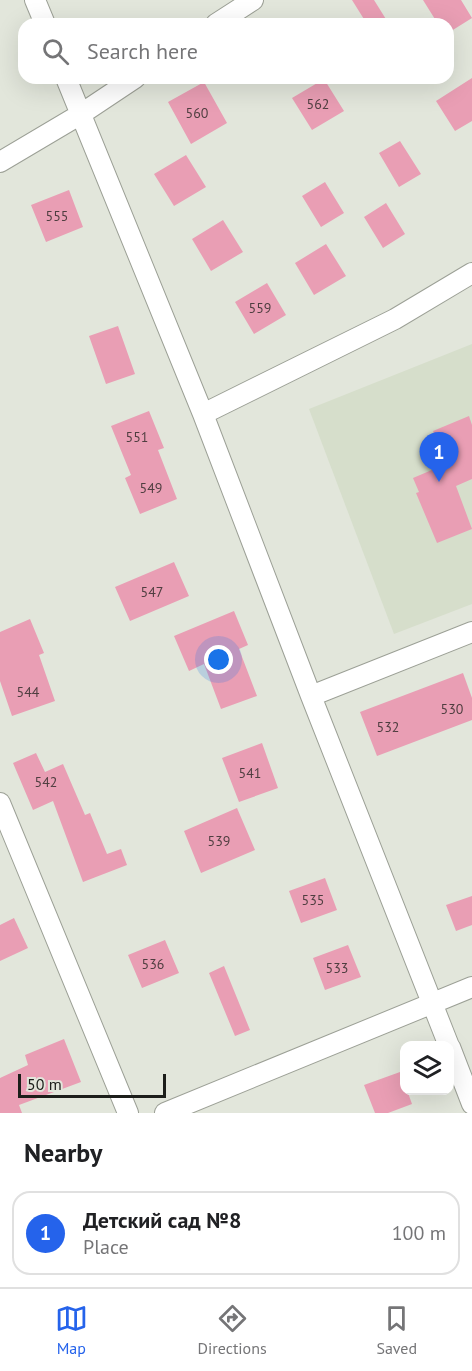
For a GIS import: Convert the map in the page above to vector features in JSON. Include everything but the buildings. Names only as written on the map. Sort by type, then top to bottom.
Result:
[{"type":"street","points":[[35,0],[42,18]]},
{"type":"street","points":[[225,18],[252,0]]},
{"type":"street","points":[[68,84],[203,414],[447,1041]]},
{"type":"street","points":[[0,162],[81,114],[126,84]]},
{"type":"street","points":[[203,414],[395,319],[472,273]]},
{"type":"street","points":[[311,696],[472,632]]},
{"type":"street","points":[[0,803],[128,1113]]},
{"type":"street","points":[[165,1113],[472,987]]},
{"type":"street","points":[[454,1059],[472,1104]]},
{"type":"shaded area","points":[[472,344],[472,604],[394,634],[309,409]]},
{"type":"place","name":"Детский сад №8","points":[[439,482]]}]
